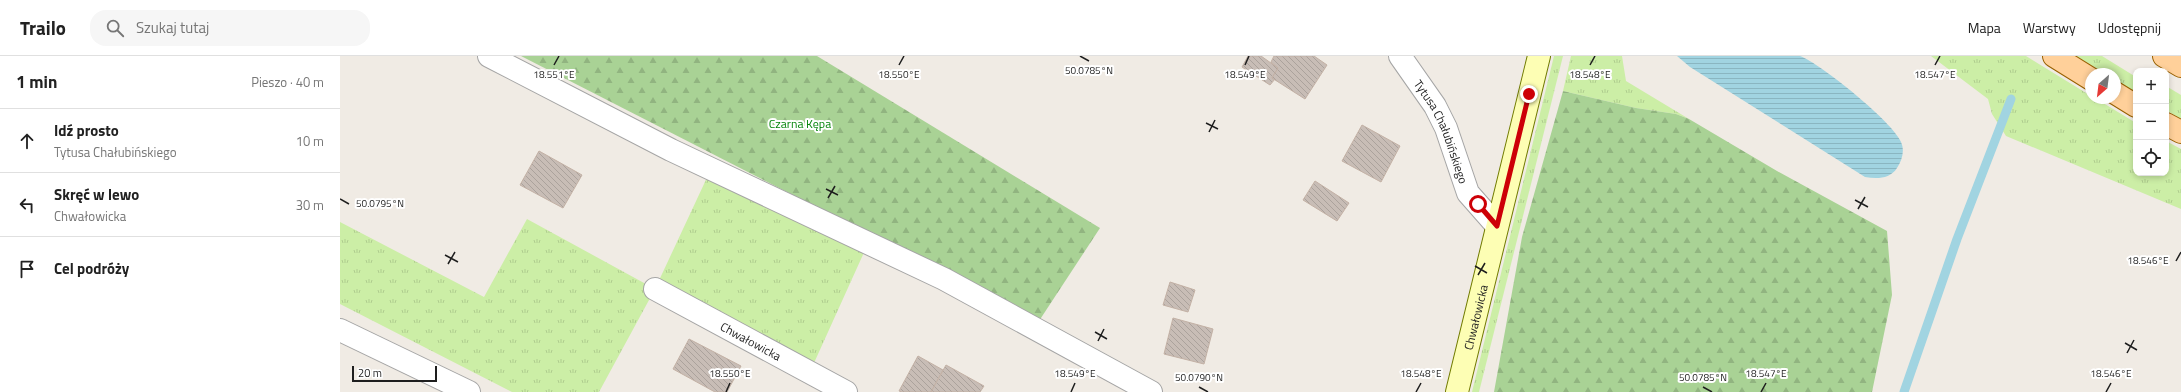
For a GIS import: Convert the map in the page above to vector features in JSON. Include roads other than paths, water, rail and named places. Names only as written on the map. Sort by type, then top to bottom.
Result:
[{"type":"main road","name":"Chwałowicka","points":[[1457,392],[1539,56]]},
{"type":"main road","points":[[2054,56],[2085,75]]},
{"type":"main road","points":[[2164,56],[2181,66]]},
{"type":"main road","points":[[2121,97],[2133,104]]},
{"type":"main road","points":[[2169,126],[2181,132]]},
{"type":"street","points":[[489,56],[671,150],[944,279],[1151,392]]},
{"type":"street","name":"Tytusa Chałubińskiego","points":[[1400,56],[1435,106],[1446,128],[1468,193],[1497,226]]},
{"type":"street","name":"Chwałowicka","points":[[655,289],[846,392]]},
{"type":"street","points":[[340,330],[469,392]]},
{"type":"water","points":[[1677,56],[1800,56],[1839,81],[1885,122],[1901,142],[1903,152],[1900,162],[1894,172],[1887,176],[1879,178],[1865,177],[1690,67]]},
{"type":"waterway","points":[[1904,392],[1957,239],[2011,99]]},
{"type":"park label","name":"Czarna Kępa","points":[[800,123]]}]
